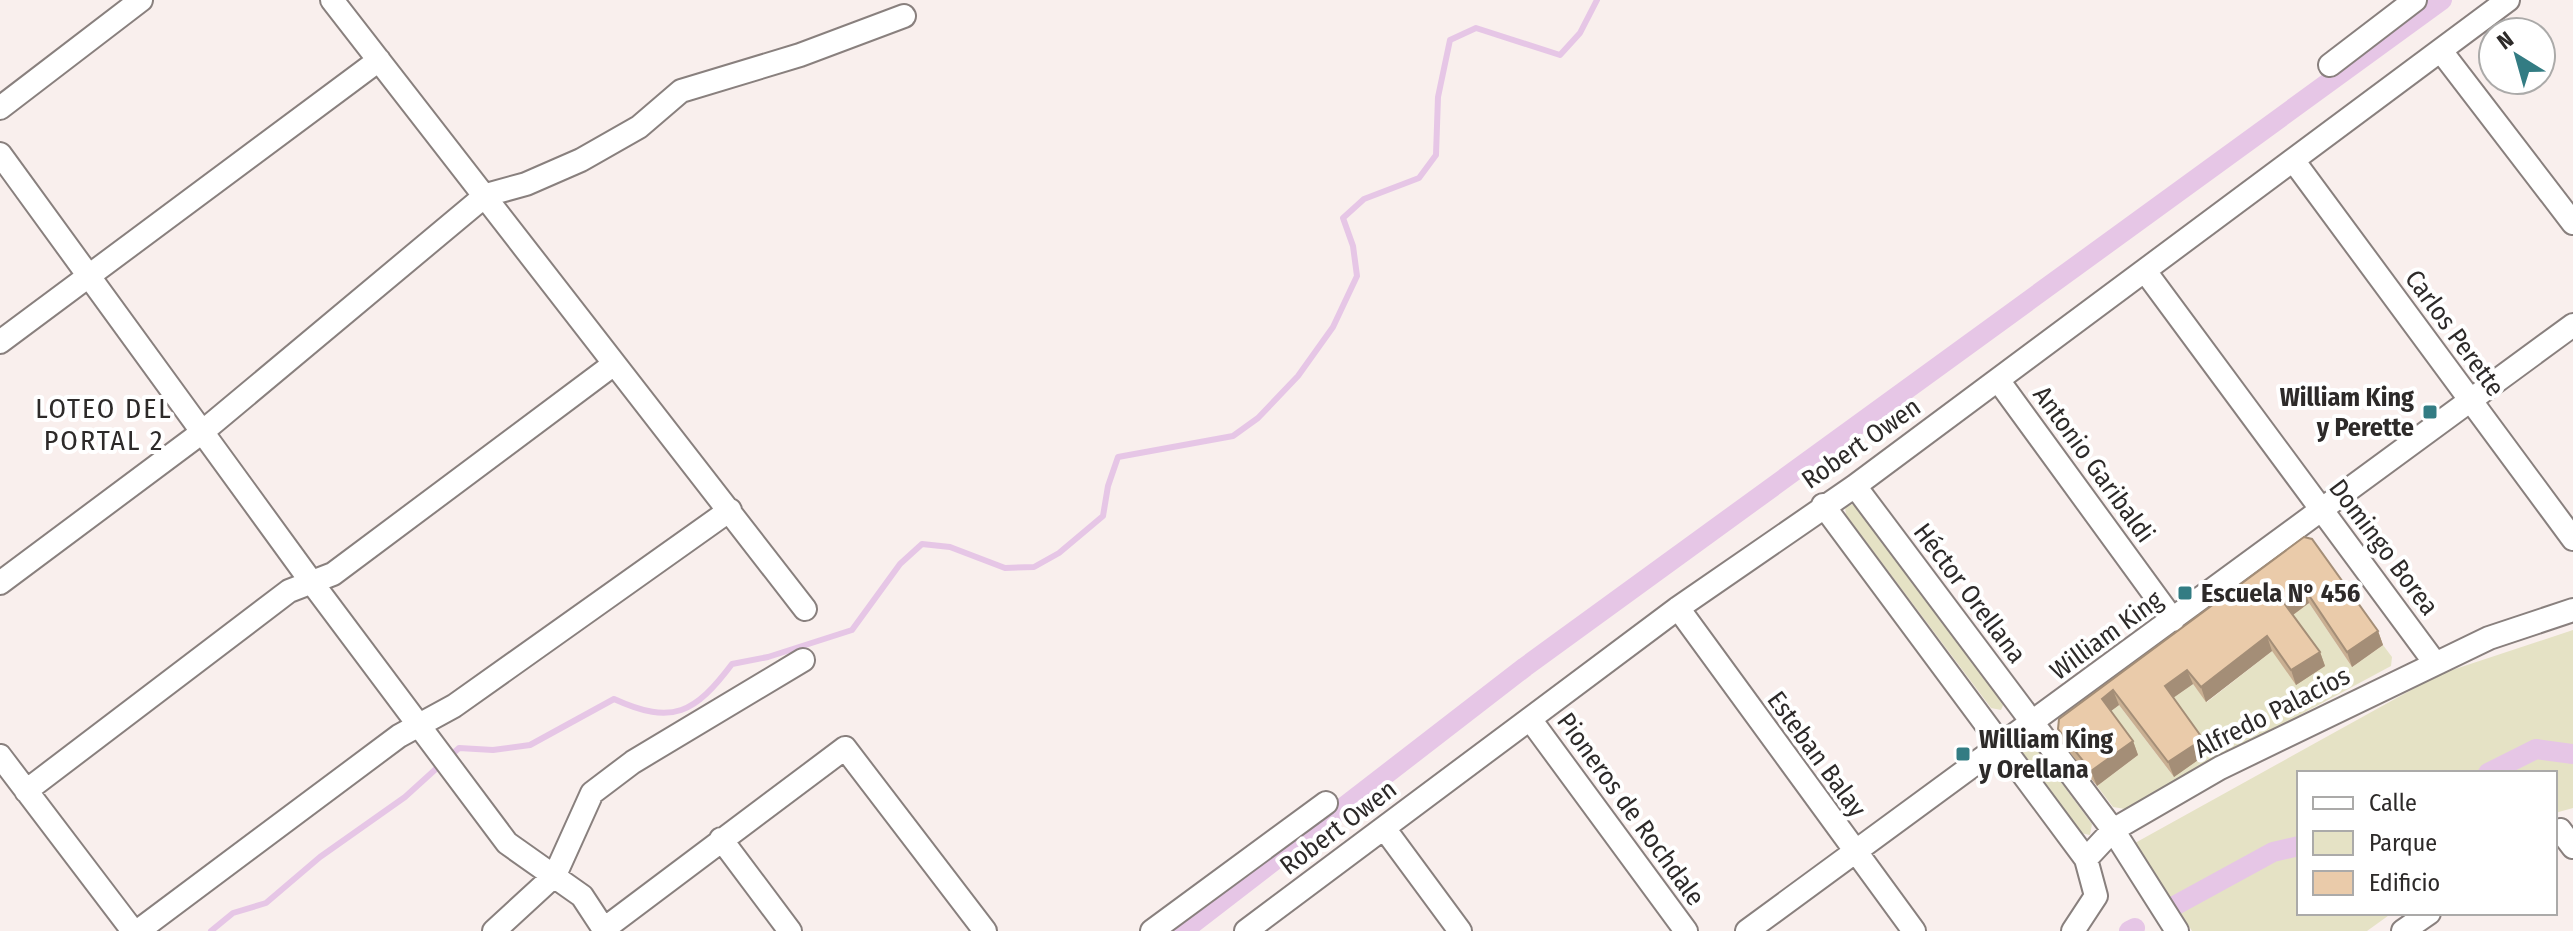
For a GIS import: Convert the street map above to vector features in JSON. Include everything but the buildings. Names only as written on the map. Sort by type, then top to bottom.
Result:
[{"type":"street","points":[[0,108],[141,0]]},
{"type":"street","points":[[332,0],[805,609]]},
{"type":"street","points":[[2330,65],[2415,0]]},
{"type":"street","name":"Robert Owen","points":[[1246,931],[1678,608],[1823,505],[1855,486],[2508,0]]},
{"type":"street","points":[[0,583],[201,433],[486,195],[526,184],[581,160],[639,127],[681,91],[800,55],[904,16]]},
{"type":"street","points":[[2441,51],[2573,223]]},
{"type":"street","points":[[0,342],[88,273],[379,60]]},
{"type":"street","points":[[0,154],[201,433],[507,843],[582,896],[605,930],[721,839],[845,748],[985,931]]},
{"type":"street","name":"Carlos Perette","points":[[2293,160],[2573,539]]},
{"type":"street","name":"Domingo Borea","points":[[2145,271],[2435,663]]},
{"type":"street","name":"William King","points":[[1747,931],[2573,325]]},
{"type":"street","points":[[26,791],[289,591],[310,580],[333,574],[614,364]]},
{"type":"street","name":"Antonio Garibaldi","points":[[1998,380],[2173,620]]},
{"type":"street","name":"Héctor Orellana","points":[[1855,486],[2113,830],[2177,931]]},
{"type":"street","points":[[1823,505],[2086,859],[2096,896],[2073,931]]},
{"type":"street","points":[[0,756],[135,931],[424,731],[454,706],[730,510]]},
{"type":"street","name":"Esteban Balay","points":[[1678,608],[1854,853],[1914,931]]},
{"type":"street","name":"Alfredo Palacios","points":[[2086,859],[2113,830],[2220,768],[2489,638],[2573,610]]},
{"type":"street","points":[[494,931],[555,875],[592,793],[633,762],[803,660]]},
{"type":"street","name":"Pioneros de Rochdale","points":[[1530,719],[1686,931]]},
{"type":"street","points":[[1152,931],[1326,803]]},
{"type":"street","points":[[1384,828],[1460,931]]},
{"type":"street","points":[[721,839],[790,931]]},
{"type":"street","points":[[2403,931],[2426,915]]},
{"type":"green space","points":[[1856,503],[2004,703],[2001,710],[1991,708],[1846,515],[1845,507]]},
{"type":"green space","points":[[2309,603],[2352,667],[2383,645],[2392,657],[2391,666],[2125,809],[2113,807],[2097,786],[2138,755],[2107,714],[2119,705],[2174,777],[2170,700],[2193,684],[2207,702],[2272,651],[2290,617]]},
{"type":"green space","points":[[2573,630],[2573,808],[2557,812],[2557,771],[2297,771],[2297,915],[2389,915],[2367,931],[2192,931],[2135,843],[2440,674]]},
{"type":"green space","points":[[2031,742],[2092,824],[2090,835],[2080,833],[2021,754],[2023,743]]},
{"type":"waterway","points":[[211,931],[233,913],[266,903],[320,857],[405,797],[459,748],[493,750],[530,745],[614,699],[652,712],[681,710],[706,694],[732,664],[768,657],[852,630],[900,564],[922,544],[950,547],[1005,568],[1034,567],[1059,553],[1103,516],[1108,486],[1118,457],[1233,436],[1258,418],[1298,376],[1333,327],[1357,276],[1353,246],[1343,218],[1364,199],[1419,178],[1436,155],[1438,97],[1450,40],[1476,28],[1560,55],[1580,33],[1597,0]]},
{"type":"waterway","points":[[1183,931],[1525,667],[2442,0]]},
{"type":"waterway","points":[[2492,771],[2536,749],[2573,754]]},
{"type":"waterway","points":[[2176,905],[2273,852],[2297,846]]},
{"type":"waterway","points":[[2129,931],[2135,928]]},
{"type":"place","name":"William King y Perette","points":[[2430,412]]},
{"type":"place","name":"Escuela N° 456","points":[[2185,593]]},
{"type":"place","name":"William King y Orellana","points":[[1963,754]]},
{"type":"district","name":"LOTEO DEL PORTAL 2","points":[[104,424]]}]
